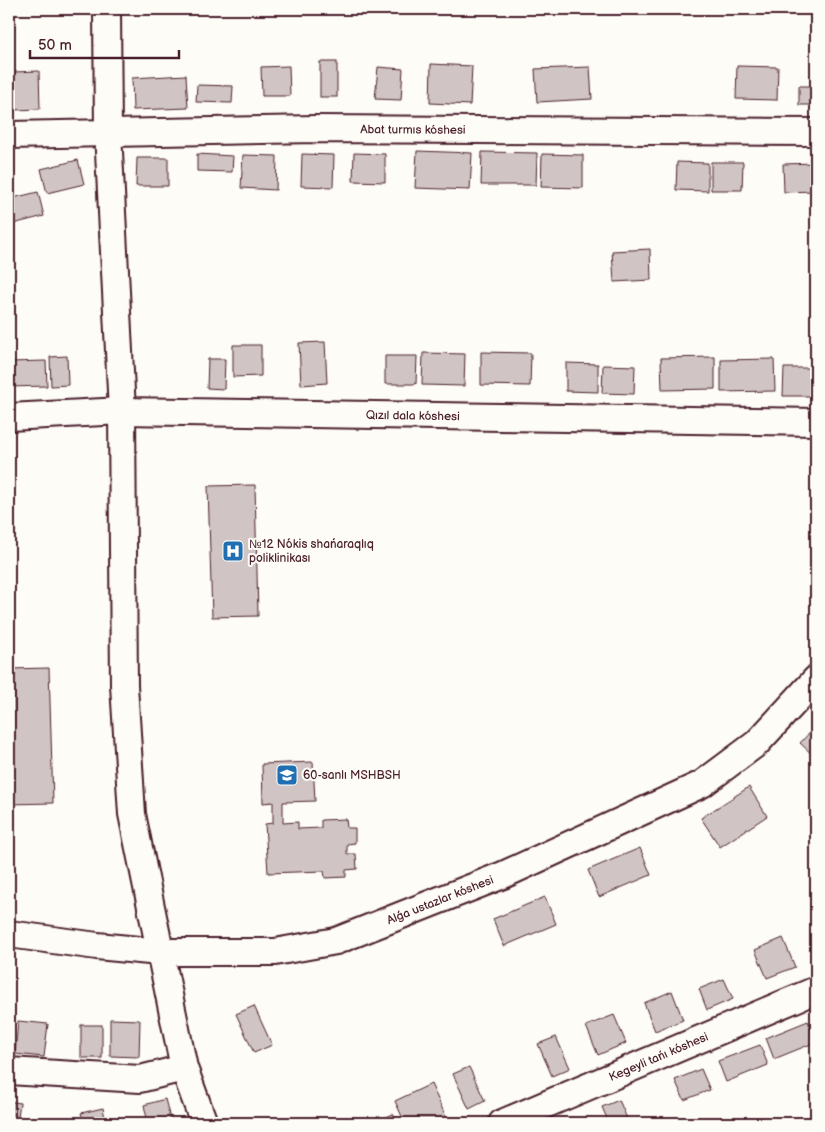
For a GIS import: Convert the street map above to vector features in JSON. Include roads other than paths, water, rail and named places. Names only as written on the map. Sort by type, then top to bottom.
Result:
[{"type":"street","points":[[107,9],[108,132],[122,411],[124,685],[132,804],[184,1068],[204,1123]]},
{"type":"street","name":"Abat turmıs kóshesi","points":[[9,135],[316,129],[816,132]]},
{"type":"street","name":"Qızıl dala kóshesi","points":[[9,417],[122,411],[816,422]]},
{"type":"street","name":"Alǵa ustazlar kóshesi","points":[[9,934],[160,952],[275,952],[336,941],[503,875],[702,784],[757,743],[816,679]]},
{"type":"street","name":"Kegeyli tańı kóshesi","points":[[502,1123],[816,990]]},
{"type":"street","points":[[9,1071],[140,1079],[184,1068]]},
{"type":"place","name":"№12 Nókis shańaraqlıq poliklinikası","points":[[233,551]]},
{"type":"place","name":"60-sanlı MSHBSH","points":[[287,775]]}]
